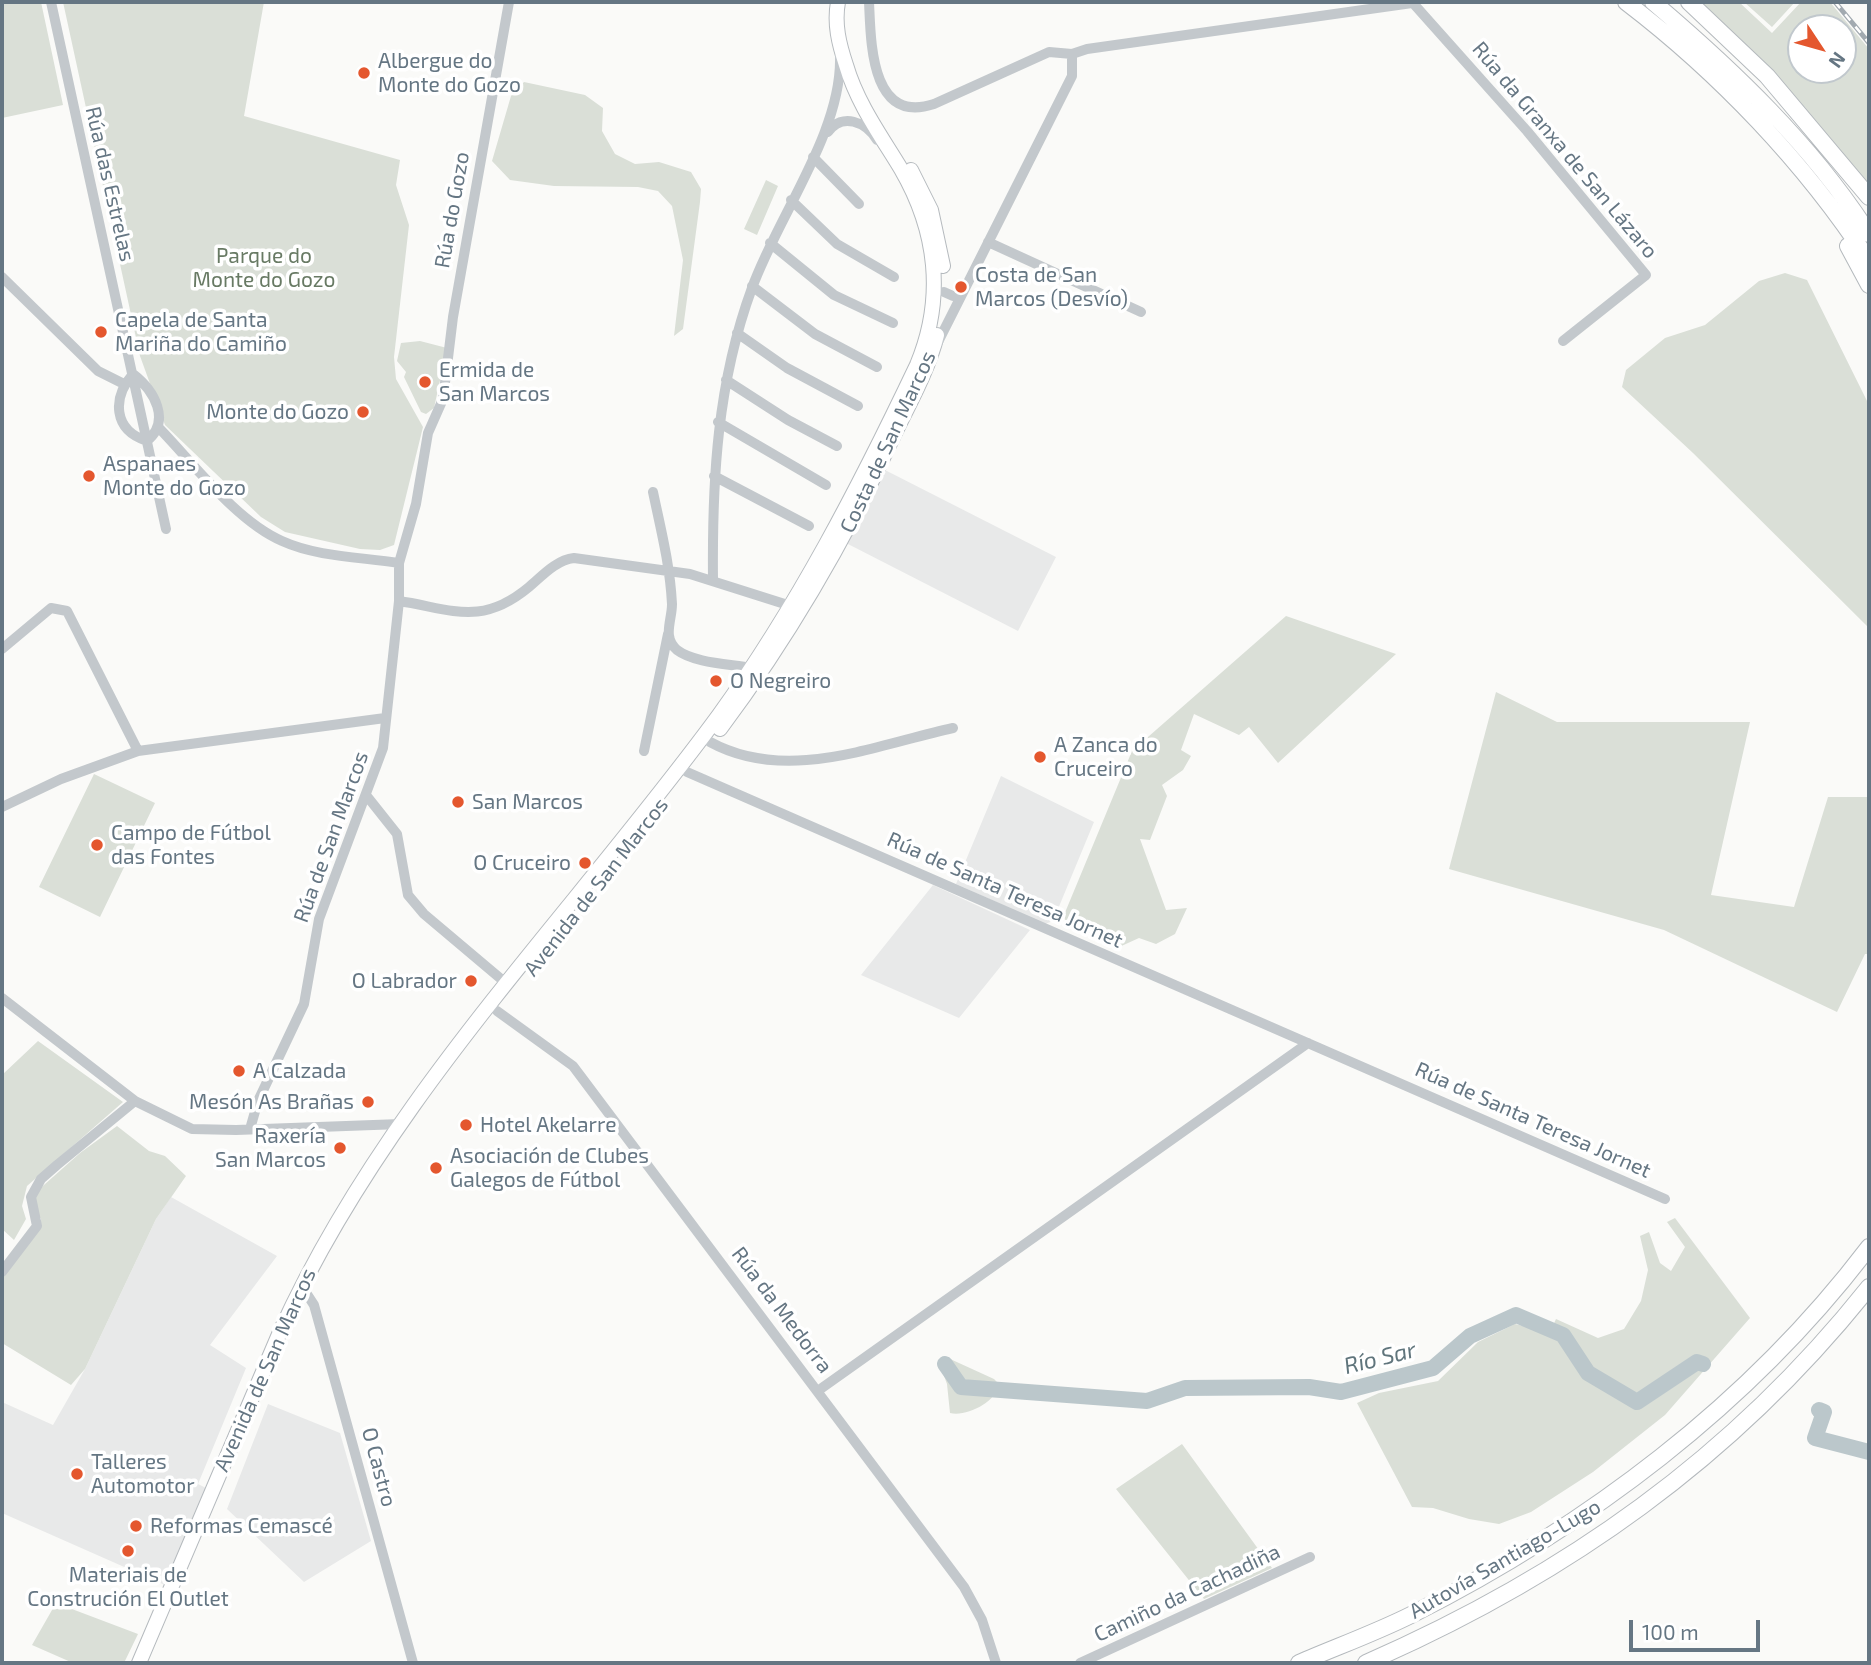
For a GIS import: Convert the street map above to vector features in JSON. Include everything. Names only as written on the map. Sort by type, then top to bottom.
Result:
[{"type":"highway","points":[[1626,2],[1677,44],[1722,87],[1788,157],[1816,187],[1869,261]]},
{"type":"highway","points":[[1653,2],[1746,86],[1835,186],[1869,234]]},
{"type":"highway","points":[[1689,2],[1767,76],[1869,197]]},
{"type":"highway","points":[[1788,157],[1836,227],[1869,285]]},
{"type":"highway","points":[[1771,1358],[1793,1326],[1869,1234]]},
{"type":"highway","name":"Autovía Santiago-Lugo","points":[[1299,1663],[1408,1617],[1474,1582],[1579,1518],[1671,1451],[1771,1358],[1836,1290],[1869,1247]]},
{"type":"highway","name":"Autovía Santiago-Lugo","points":[[1366,1663],[1424,1637],[1562,1563],[1660,1493],[1803,1364],[1869,1287]]},
{"type":"main road","name":"Costa de San Marcos","points":[[759,668],[783,619],[785,604],[806,583],[928,351],[935,296],[935,274],[926,224],[903,173],[858,95],[840,43],[836,24],[838,2]]},
{"type":"main road","name":"Costa de San Marcos","points":[[759,668],[830,560],[874,478],[928,351],[945,301],[941,246],[931,210],[857,70],[848,36],[845,2]]},
{"type":"main road","points":[[935,274],[945,301]]},
{"type":"main road","points":[[785,604],[800,602],[830,560]]},
{"type":"main road","points":[[759,668],[793,613],[785,604]]},
{"type":"main road","name":"Avenida de San Marcos","points":[[139,1663],[301,1285],[359,1185],[477,1022],[720,712],[759,668]]},
{"type":"main road","name":"Avenida de San Marcos","points":[[424,1095],[497,1011],[687,772],[759,668]]},
{"type":"main road","points":[[621,841],[642,821],[679,774],[687,772],[689,762],[714,729],[720,712]]},
{"type":"main road","points":[[477,1022],[497,1011],[507,984]]},
{"type":"street","name":"Rúa das Estrelas","points":[[51,2],[166,529]]},
{"type":"street","name":"Rúa do Gozo","points":[[432,425],[443,399],[453,317],[509,2]]},
{"type":"street","name":"Rúa da Granxa de San Lázaro","points":[[869,2],[872,56],[880,81],[896,101],[919,107],[934,104],[1049,52],[1072,54],[1087,49],[1412,2],[1527,131],[1646,275],[1563,341]]},
{"type":"street","points":[[713,580],[714,476],[718,422],[737,332],[770,243],[818,146],[838,92],[840,43]]},
{"type":"street","points":[[945,301],[963,289],[988,242],[1072,76],[1072,54]]},
{"type":"street","points":[[818,146],[836,123],[856,122],[875,135],[885,154],[903,173]]},
{"type":"street","points":[[813,157],[859,204]]},
{"type":"street","points":[[791,200],[837,244],[894,277]]},
{"type":"street","points":[[988,242],[1141,312]]},
{"type":"street","points":[[770,243],[834,295],[893,323]]},
{"type":"street","points":[[2,277],[98,371],[124,384]]},
{"type":"street","points":[[752,286],[815,334],[877,367]]},
{"type":"street","points":[[737,332],[787,368],[858,406]]},
{"type":"street","name":"Rúa das Estrelas","points":[[133,374],[152,397],[158,412],[159,428]]},
{"type":"street","points":[[133,374],[124,384],[117,406],[119,417],[131,432],[147,441],[159,428],[245,517],[266,533],[306,550],[399,563]]},
{"type":"street","points":[[726,380],[788,420],[837,446]]},
{"type":"street","points":[[718,422],[826,485]]},
{"type":"street","name":"Rúa de San Marcos","points":[[250,1129],[258,1101],[304,1004],[319,919],[383,748],[399,601],[399,563],[416,504],[432,425]]},
{"type":"street","points":[[714,476],[809,526]]},
{"type":"street","points":[[644,751],[672,611],[671,572],[653,492]]},
{"type":"street","points":[[399,601],[457,614],[495,607],[509,602],[558,563],[574,558],[713,580],[785,604]]},
{"type":"street","points":[[2,649],[51,608],[67,611],[138,751]]},
{"type":"street","points":[[668,634],[671,643],[683,653],[759,668]]},
{"type":"street","points":[[2,807],[61,779],[138,751],[385,718]]},
{"type":"street","points":[[710,742],[728,752],[757,760],[796,761],[836,758],[954,729]]},
{"type":"street","name":"Rúa de Santa Teresa Jornet","points":[[687,772],[1665,1199]]},
{"type":"street","points":[[366,795],[397,834],[408,895],[424,914],[507,984]]},
{"type":"street","points":[[2,998],[135,1101],[192,1129],[401,1124]]},
{"type":"street","name":"Rúa da Medorra","points":[[497,1011],[573,1066],[819,1390],[964,1587],[982,1620],[996,1663]]},
{"type":"street","points":[[819,1390],[1308,1043]]},
{"type":"street","points":[[2,1272],[37,1226],[31,1197],[41,1179],[135,1101]]},
{"type":"street","name":"O Castro","points":[[301,1285],[314,1305],[413,1663]]},
{"type":"street","name":"Camiño da Cachadiña","points":[[1080,1663],[1310,1557]]},
{"type":"shaded area","points":[[883,469],[1056,557],[1018,631],[846,543]]},
{"type":"shaded area","points":[[1001,776],[1094,822],[1053,921],[1045,924],[956,884]]},
{"type":"shaded area","points":[[933,885],[1030,930],[959,1018],[861,975]]},
{"type":"shaded area","points":[[171,1197],[277,1256],[210,1345],[246,1368],[198,1484],[206,1488],[165,1585],[2,1513],[2,1402],[53,1425],[85,1369],[156,1219]]},
{"type":"shaded area","points":[[268,1404],[340,1433],[371,1541],[304,1582],[227,1509]]},
{"type":"green space","points":[[2,2],[41,2],[63,105],[2,118]]},
{"type":"green space","name":"Parque do Monte do Gozo","points":[[63,2],[264,2],[244,116],[400,160],[396,185],[409,225],[394,357],[396,379],[423,427],[394,545],[380,550],[360,549],[285,532],[261,517],[165,425],[140,356]]},
{"type":"green space","points":[[1699,2],[1739,2],[1772,33],[1787,17],[1787,84],[1857,84],[1857,35],[1869,49],[1869,186],[1760,58]]},
{"type":"green space","points":[[1744,2],[1795,2],[1772,27]]},
{"type":"green space","points":[[1801,2],[1830,2],[1840,14],[1790,14]]},
{"type":"green space","points":[[524,82],[585,95],[603,108],[602,131],[615,154],[635,164],[659,162],[691,172],[701,189],[700,202],[683,329],[674,336],[683,260],[672,206],[658,191],[638,187],[554,186],[510,180],[492,161],[511,96]]},
{"type":"green space","points":[[766,180],[778,186],[757,235],[744,229]]},
{"type":"green space","points":[[1785,273],[1807,280],[1869,405],[1869,628],[1693,453],[1622,387],[1626,370],[1665,338],[1705,325],[1759,281]]},
{"type":"green space","points":[[420,341],[447,348],[434,408],[426,414],[421,412],[404,377],[406,372],[397,361],[401,343]]},
{"type":"green space","points":[[1286,616],[1396,654],[1278,763],[1249,727],[1239,735],[1194,714],[1181,750],[1191,756],[1183,770],[1162,785],[1167,796],[1150,840],[1140,839],[1166,910],[1187,908],[1175,934],[1156,944],[1139,938],[1117,948],[1066,924],[1064,915],[1132,751]]},
{"type":"green space","points":[[1496,692],[1557,722],[1750,722],[1711,895],[1794,907],[1828,797],[1869,797],[1869,954],[1865,954],[1837,1012],[1664,930],[1449,869]]},
{"type":"green space","name":"Campo de Fútbol das Fontes","points":[[94,774],[155,803],[100,917],[39,887]]},
{"type":"green space","points":[[38,1041],[123,1102],[27,1186],[22,1206],[26,1219],[14,1240],[2,1229],[2,1075]]},
{"type":"green space","points":[[117,1126],[149,1151],[165,1156],[186,1176],[156,1219],[85,1369],[71,1385],[2,1343],[2,1279],[40,1227],[41,1219],[34,1208],[36,1192],[80,1153]]},
{"type":"green space","points":[[1675,1218],[1750,1318],[1665,1415],[1593,1472],[1531,1512],[1499,1524],[1469,1519],[1433,1508],[1412,1507],[1357,1403],[1379,1393],[1438,1381],[1478,1342],[1515,1324],[1550,1332],[1556,1319],[1598,1338],[1624,1329],[1641,1301],[1648,1270],[1640,1236],[1649,1232],[1660,1263],[1671,1271],[1685,1247],[1667,1222]]},
{"type":"green space","points":[[948,1358],[994,1379],[1000,1385],[997,1391],[980,1407],[964,1413],[950,1413],[947,1384],[940,1365],[942,1359]]},
{"type":"green space","points":[[1182,1444],[1272,1568],[1204,1599],[1116,1489]]},
{"type":"green space","points":[[56,1603],[138,1634],[124,1663],[73,1663],[32,1645]]},
{"type":"waterway","name":"Río Sar","points":[[945,1364],[961,1387],[1147,1401],[1185,1388],[1309,1387],[1341,1392],[1433,1368],[1470,1336],[1516,1315],[1563,1335],[1588,1373],[1637,1402],[1697,1362],[1703,1364]]},
{"type":"waterway","name":"Río Sar","points":[[1819,1410],[1824,1412],[1815,1438],[1869,1452]]},
{"type":"railway","points":[[1835,2],[1869,43]]},
{"type":"place","name":"Albergue do Monte do Gozo","points":[[364,73]]},
{"type":"place","name":"Costa de San Marcos (Desvío)","points":[[961,287]]},
{"type":"place","name":"Capela de Santa Mariña do Camiño","points":[[101,332]]},
{"type":"place","name":"Ermida de San Marcos","points":[[425,382]]},
{"type":"place","name":"Monte do Gozo","points":[[363,412]]},
{"type":"place","name":"Aspanaes Monte do Gozo","points":[[89,476]]},
{"type":"place","name":"O Negreiro","points":[[716,681]]},
{"type":"place","name":"A Zanca do Cruceiro","points":[[1040,757]]},
{"type":"place","name":"San Marcos","points":[[458,802]]},
{"type":"place","name":"Campo de Fútbol das Fontes","points":[[97,845]]},
{"type":"place","name":"O Cruceiro","points":[[585,863]]},
{"type":"place","name":"O Labrador","points":[[471,981]]},
{"type":"place","name":"A Calzada","points":[[239,1071]]},
{"type":"place","name":"Mesón As Brañas","points":[[368,1102]]},
{"type":"place","name":"Hotel Akelarre","points":[[466,1125]]},
{"type":"place","name":"Raxería San Marcos","points":[[340,1148]]},
{"type":"place","name":"Asociación de Clubes Galegos de Fútbol","points":[[436,1168]]},
{"type":"place","name":"Talleres Automotor","points":[[77,1474]]},
{"type":"place","name":"Reformas Cemascé","points":[[136,1526]]},
{"type":"place","name":"Materiais de Construción El Outlet","points":[[128,1551]]}]
